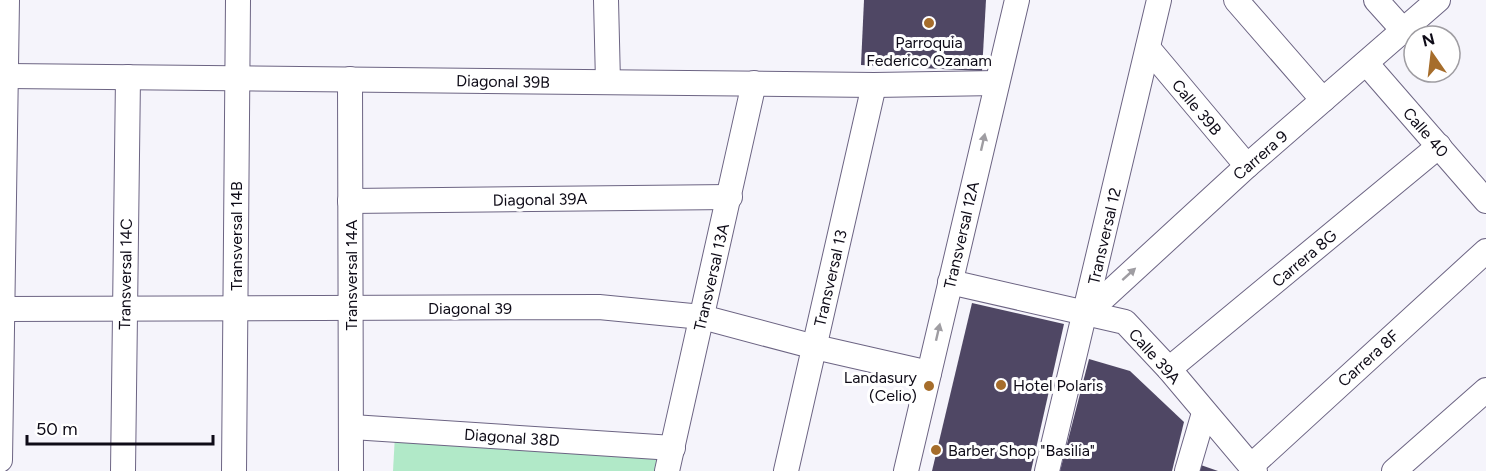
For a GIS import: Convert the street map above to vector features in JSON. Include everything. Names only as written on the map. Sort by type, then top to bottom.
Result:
[{"type":"street","points":[[0,460],[8,0]]},
{"type":"street","name":"Transversal 14B","points":[[234,471],[237,0]]},
{"type":"street","points":[[606,0],[608,82]]},
{"type":"street","name":"Transversal 12A","points":[[906,471],[1017,0]]},
{"type":"street","name":"Transversal 12","points":[[1047,471],[1159,0]]},
{"type":"street","points":[[1236,0],[1323,100]]},
{"type":"street","points":[[1377,0],[1402,29]]},
{"type":"street","name":"Carrera 9","points":[[1410,24],[1438,0]]},
{"type":"street","name":"Carrera 9","points":[[1086,314],[1247,166],[1402,31]]},
{"type":"street","name":"Calle 39B","points":[[1148,48],[1247,166]]},
{"type":"street","name":"Calle 40","points":[[1366,63],[1486,201]]},
{"type":"street","name":"Diagonal 39B","points":[[8,76],[874,85],[997,82]]},
{"type":"street","name":"Transversal 14C","points":[[123,471],[128,77]]},
{"type":"street","name":"Transversal 14A","points":[[350,79],[351,471]]},
{"type":"street","name":"Transversal 13A","points":[[670,460],[754,84]]},
{"type":"street","name":"Transversal 13","points":[[786,471],[874,85]]},
{"type":"street","name":"Carrera 8G","points":[[1169,369],[1439,146]]},
{"type":"street","name":"Diagonal 39A","points":[[350,201],[730,197]]},
{"type":"street","name":"Carrera 8F","points":[[1253,469],[1486,251]]},
{"type":"street","name":"Calle 39A","points":[[950,282],[1125,322],[1169,369],[1253,469]]},
{"type":"street","name":"Diagonal 39","points":[[4,309],[600,308],[702,317],[815,347],[928,373]]},
{"type":"street","points":[[1394,471],[1486,390]]},
{"type":"street","points":[[1187,471],[1204,413]]},
{"type":"street","name":"Diagonal 38D","points":[[352,427],[670,460]]},
{"type":"green space","points":[[395,435],[663,455],[658,471],[393,471]]},
{"type":"building","name":"Parroquia Federico Ozanam","points":[[864,0],[986,0],[982,71],[861,65]]},
{"type":"building","points":[[972,303],[1064,324],[1031,471],[932,471]]},
{"type":"building","points":[[1089,359],[1130,371],[1184,422],[1172,471],[1060,471]]},
{"type":"building","points":[[1195,463],[1218,471],[1192,471]]},
{"type":"place","name":"Parroquia Federico Ozanam","points":[[929,23]]},
{"type":"place","name":"Hotel Polaris","points":[[1001,385]]},
{"type":"place","name":"Landasury (Celio)","points":[[929,386]]},
{"type":"place","name":"Barber Shop \"Basilia\"","points":[[936,450]]}]
